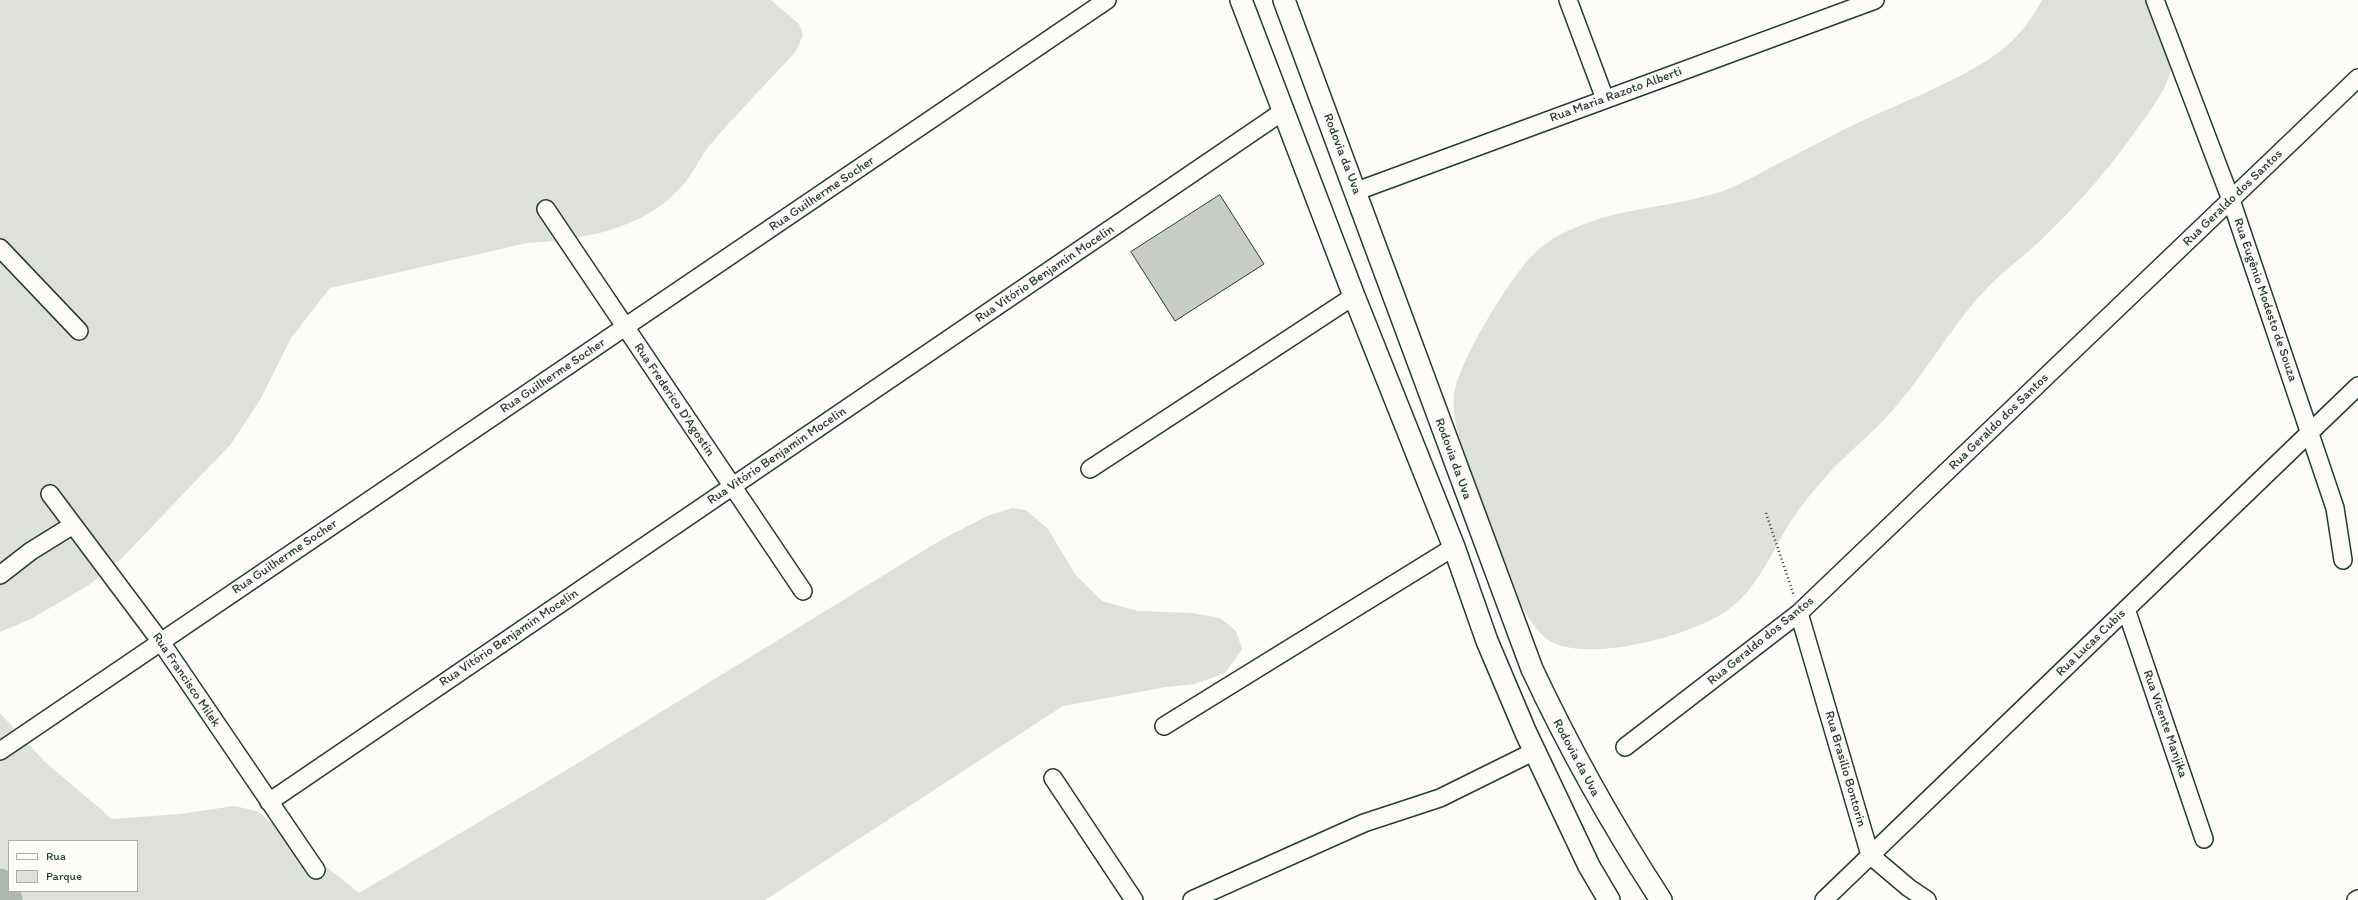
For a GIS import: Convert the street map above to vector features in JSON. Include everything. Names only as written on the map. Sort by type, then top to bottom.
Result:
[{"type":"main road","points":[[1241,0],[1285,110],[1354,296],[1454,547],[1487,641],[1534,751],[1589,866],[1609,900]]},
{"type":"main road","name":"Rodovia da Uva","points":[[1284,0],[1357,192],[1503,596],[1532,668],[1565,739],[1603,807],[1660,900]]},
{"type":"street","name":"Rua Guilherme Socher","points":[[0,751],[1107,0]]},
{"type":"street","points":[[1568,0],[1604,100]]},
{"type":"street","name":"Rua Maria Razoto Alberti","points":[[1357,192],[1875,0]]},
{"type":"street","name":"Rua Eugênio Modesto de Souza","points":[[2155,0],[2231,200],[2310,432],[2335,508],[2343,560]]},
{"type":"street","name":"Rua Geraldo dos Santos","points":[[1625,747],[1799,613],[2358,78]]},
{"type":"street","name":"Rua Vitório Benjamin Mocelin","points":[[269,802],[1285,110]]},
{"type":"street","name":"Rua Frederico D'Agostin","points":[[546,209],[803,591]]},
{"type":"street","points":[[0,248],[80,331]]},
{"type":"street","points":[[1090,469],[1354,296]]},
{"type":"street","name":"Rua Lucas Cubis","points":[[1824,900],[2358,386]]},
{"type":"street","name":"Rua Francisco Milek","points":[[50,494],[161,642],[316,870]]},
{"type":"street","points":[[0,574],[31,551],[73,525]]},
{"type":"street","points":[[1164,726],[1454,547]]},
{"type":"street","name":"Rua Vicente Manjika","points":[[2126,609],[2204,839]]},
{"type":"street","name":"Rua Brasilio Bontorin","points":[[1799,613],[1870,855]]},
{"type":"street","points":[[1192,900],[1364,823],[1440,798],[1534,751]]},
{"type":"street","points":[[1053,778],[1134,900]]},
{"type":"street","points":[[1870,855],[1909,888],[1927,900]]},
{"type":"path","points":[[1766,513],[1799,613]]},
{"type":"green space","points":[[0,0],[771,0],[799,24],[803,35],[796,51],[709,146],[692,173],[680,188],[665,202],[648,214],[610,230],[589,235],[568,239],[527,243],[330,288],[291,338],[260,400],[231,444],[122,558],[89,585],[31,619],[0,632]]},
{"type":"green space","points":[[2042,0],[2165,0],[2174,32],[2174,54],[2169,76],[2154,106],[2111,164],[2078,203],[2054,228],[1989,286],[1963,316],[1905,396],[1875,429],[1830,472],[1798,510],[1762,572],[1739,601],[1713,619],[1690,629],[1664,638],[1636,644],[1607,649],[1580,649],[1558,645],[1542,635],[1520,604],[1502,563],[1460,440],[1454,407],[1454,396],[1457,382],[1473,345],[1484,324],[1520,270],[1539,249],[1564,232],[1588,222],[1626,212],[1704,197],[1729,189],[1865,119],[1944,84],[1981,64],[2011,42],[2028,22]]},
{"type":"green space","points":[[1012,508],[1026,510],[1048,529],[1075,574],[1102,601],[1138,611],[1192,613],[1220,618],[1236,631],[1242,649],[1225,673],[1195,684],[1166,687],[1063,706],[765,900],[0,900],[0,713],[44,761],[112,819],[180,814],[234,806],[257,811],[359,893],[555,777],[941,540],[987,516]]},
{"type":"building","points":[[1220,195],[1264,264],[1175,321],[1131,252]]},
{"type":"waterway","points":[[0,884],[7,900]]}]
